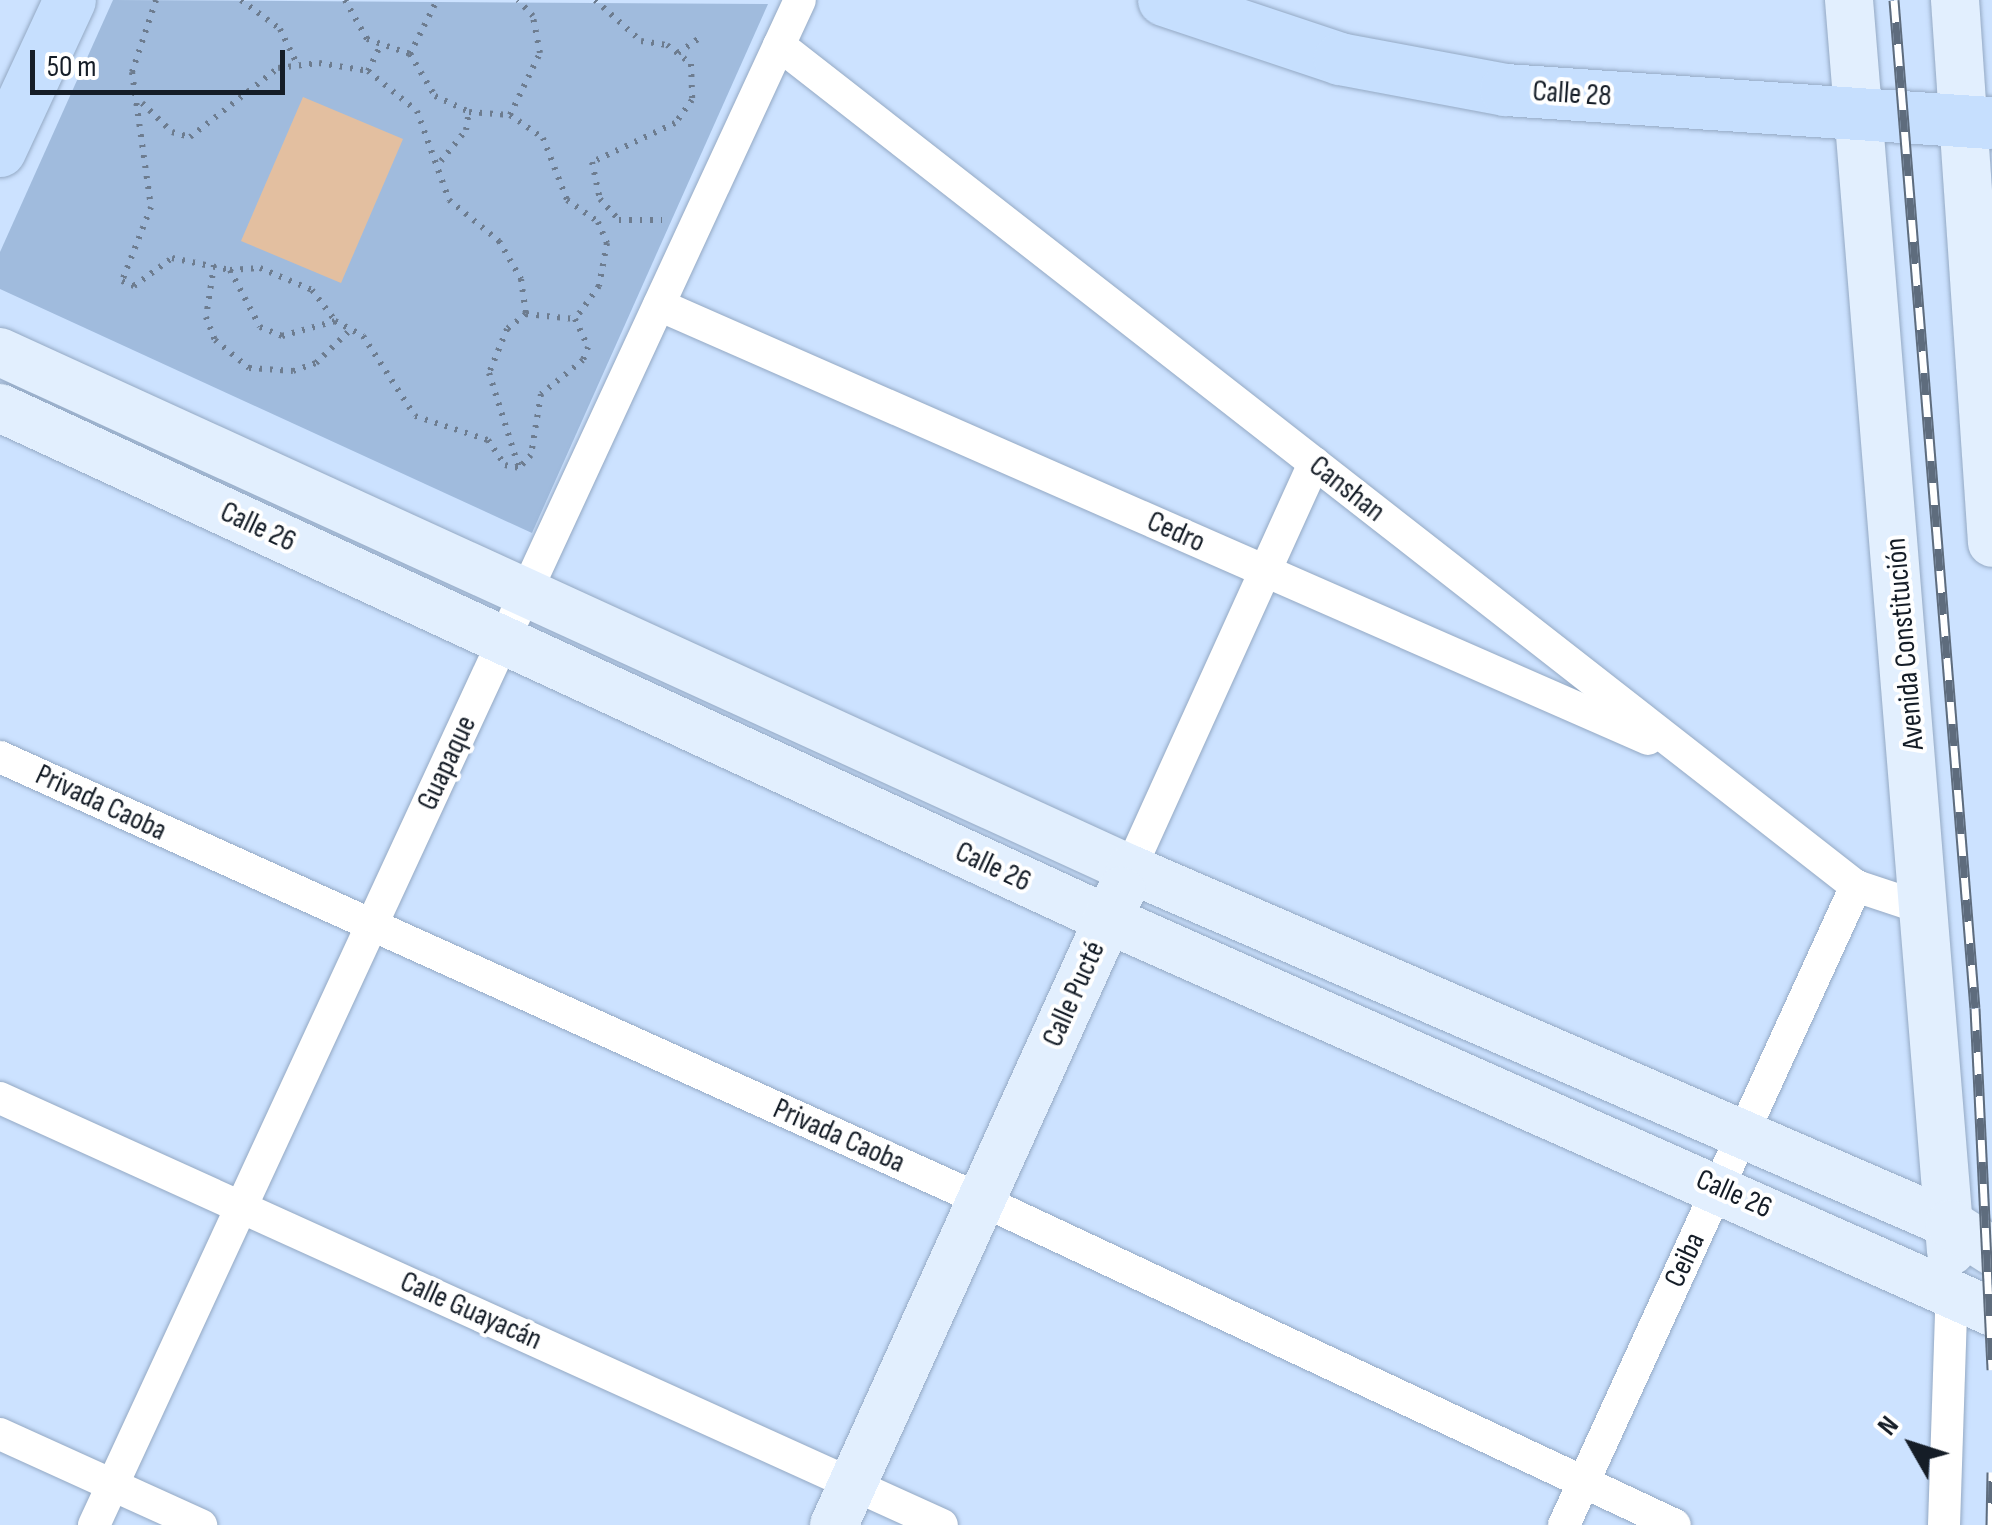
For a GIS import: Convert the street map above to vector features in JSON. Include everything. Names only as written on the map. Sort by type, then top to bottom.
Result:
[{"type":"main road","points":[[0,151],[70,0]]},
{"type":"main road","name":"Avenida Constitución","points":[[1849,0],[1928,910],[1950,1224],[1972,1300]]},
{"type":"main road","points":[[1956,0],[1978,123],[1992,544]]},
{"type":"main road","name":"Calle 28","points":[[1189,4],[1340,59],[1506,90],[1978,123]]},
{"type":"main road","name":"Calle 26","points":[[0,352],[1130,869],[1950,1224],[1992,1251]]},
{"type":"main road","name":"Calle 26","points":[[0,408],[1108,919],[1972,1300]]},
{"type":"main road","name":"Calle Pucté","points":[[844,1504],[1130,869]]},
{"type":"street","name":"Guapaque","points":[[94,1525],[800,0]]},
{"type":"street","name":"Canshan","points":[[779,45],[1856,886],[1928,910]]},
{"type":"street","name":"Cedro","points":[[659,305],[1693,758]]},
{"type":"street","name":"Calle Pucté","points":[[1130,869],[1314,463]]},
{"type":"street","name":"Privada Caoba","points":[[0,757],[981,1200],[1582,1487],[1674,1525]]},
{"type":"street","name":"Ceiba","points":[[1564,1525],[1856,886]]},
{"type":"street","name":"Calle Guayacán","points":[[0,1098],[240,1208],[844,1504],[942,1525]]},
{"type":"street","points":[[1944,1525],[1972,1300]]},
{"type":"street","points":[[0,1434],[201,1525]]},
{"type":"path","points":[[156,0],[148,42],[133,63],[142,103],[136,126],[151,207],[122,282],[134,286],[172,258],[230,270],[260,268],[312,290],[334,322],[375,347],[414,416],[488,440],[505,464],[520,468]]},
{"type":"path","points":[[241,0],[280,29],[297,64]]},
{"type":"path","points":[[345,0],[355,25],[379,48],[410,54],[435,96],[469,112],[510,115],[543,138],[567,200],[598,222],[608,262],[575,319]]},
{"type":"path","points":[[410,54],[437,0]]},
{"type":"path","points":[[595,0],[640,41],[678,53],[694,79],[692,100],[675,122],[592,162],[590,175],[609,209],[632,226],[672,218],[693,230]]},
{"type":"path","points":[[510,115],[540,53],[522,1]]},
{"type":"path","points":[[678,53],[698,39]]},
{"type":"path","points":[[368,71],[379,48]]},
{"type":"path","points":[[142,103],[172,132],[190,137],[270,74],[297,64],[368,71],[417,111],[440,161],[448,200],[512,259],[526,314]]},
{"type":"path","points":[[440,161],[466,130],[469,112]]},
{"type":"path","points":[[598,222],[609,209]]},
{"type":"path","points":[[214,265],[206,317],[215,340],[249,368],[293,372],[316,363],[350,330]]},
{"type":"path","points":[[230,270],[252,316],[272,334],[334,322]]},
{"type":"path","points":[[520,468],[489,372],[507,329],[526,314],[575,319]]},
{"type":"path","points":[[520,468],[531,455],[541,394],[583,360],[588,346],[575,319]]},
{"type":"shaded area","points":[[113,0],[768,4],[532,533],[0,289],[0,252]]},
{"type":"building","points":[[303,97],[403,139],[341,283],[241,241]]},
{"type":"railway","points":[[1894,0],[1975,1008],[1992,1370]]},
{"type":"railway","points":[[1991,1525],[1992,1472]]}]
